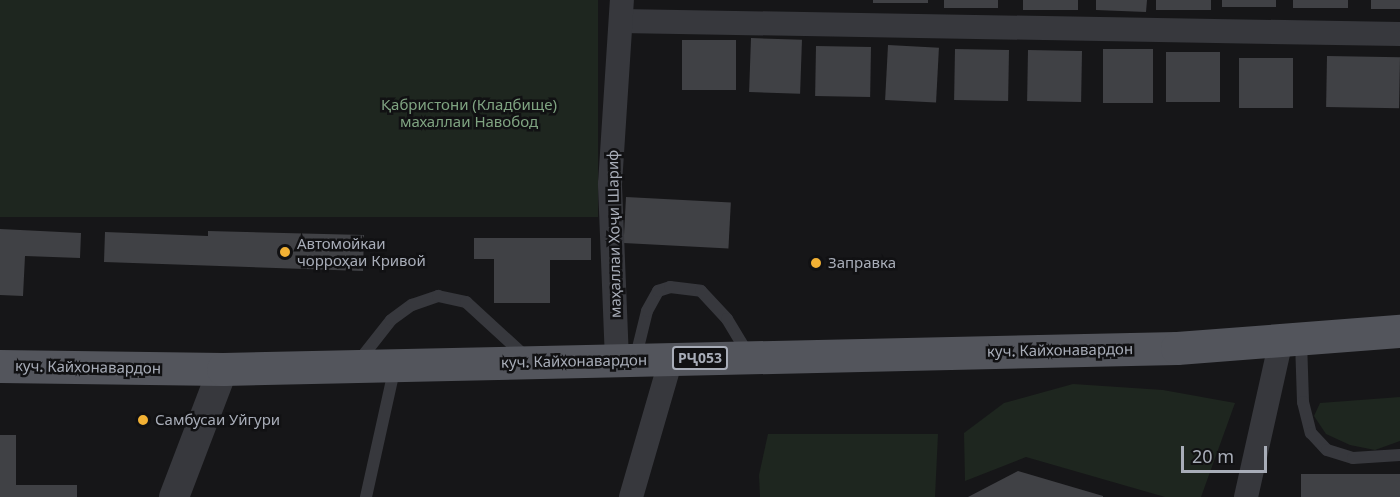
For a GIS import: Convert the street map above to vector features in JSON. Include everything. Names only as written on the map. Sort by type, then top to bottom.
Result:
[{"type":"main road","name":"куч. Кайхонавардон","points":[[0,366],[223,369],[1177,348],[1400,331]]},
{"type":"street","points":[[621,10],[1400,34]]},
{"type":"street","name":"маҳаллаи Хоҷи Шариф","points":[[621,10],[610,184],[626,360]]},
{"type":"street","points":[[1246,497],[1291,339]]},
{"type":"street","points":[[631,497],[671,359]]},
{"type":"street","points":[[174,497],[223,369]]},
{"type":"lane","points":[[626,360],[658,291],[670,287],[701,291],[727,320],[750,357]]},
{"type":"lane","points":[[354,366],[391,320],[412,305],[438,296],[466,302],[531,362]]},
{"type":"lane","points":[[1291,339],[1311,433],[1327,450],[1353,458],[1400,455]]},
{"type":"lane","points":[[366,497],[395,365]]},
{"type":"green space","name":"Қабристони (Кладбище) махаллаи Навобод","points":[[0,0],[598,0],[598,217],[0,217]]},
{"type":"green space","points":[[1073,384],[1163,390],[1235,403],[1201,497],[1165,497],[1026,457],[965,481],[964,433],[1004,403]]},
{"type":"green space","points":[[1400,397],[1400,441],[1375,450],[1350,445],[1326,434],[1314,416],[1320,403]]},
{"type":"green space","points":[[768,434],[938,434],[935,497],[760,497],[759,475]]},
{"type":"building","points":[[873,0],[928,0],[928,3],[873,3]]},
{"type":"building","points":[[944,0],[998,0],[998,8],[944,8]]},
{"type":"building","points":[[1023,0],[1078,0],[1078,10],[1023,10]]},
{"type":"building","points":[[1096,0],[1147,0],[1146,12],[1096,10]]},
{"type":"building","points":[[1156,0],[1211,0],[1211,10],[1156,10]]},
{"type":"building","points":[[1222,0],[1276,0],[1276,7],[1222,7]]},
{"type":"building","points":[[1293,0],[1348,0],[1348,8],[1293,8]]},
{"type":"building","points":[[1371,0],[1400,0],[1400,9],[1371,9]]},
{"type":"building","points":[[751,38],[802,40],[800,94],[749,92]]},
{"type":"building","points":[[682,40],[736,40],[736,90],[682,90]]},
{"type":"building","points":[[888,45],[939,48],[936,103],[885,100]]},
{"type":"building","points":[[816,46],[871,47],[870,97],[815,96]]},
{"type":"building","points":[[955,49],[1009,50],[1008,101],[954,100]]},
{"type":"building","points":[[1103,49],[1153,49],[1153,103],[1103,103]]},
{"type":"building","points":[[1028,50],[1082,51],[1081,102],[1027,101]]},
{"type":"building","points":[[1166,52],[1220,52],[1220,102],[1166,102]]},
{"type":"building","points":[[1327,56],[1400,57],[1399,108],[1326,107]]},
{"type":"building","points":[[1239,58],[1293,58],[1293,108],[1239,108]]},
{"type":"building","points":[[626,197],[731,202],[728,248],[624,243]]},
{"type":"building","points":[[0,229],[81,233],[80,258],[25,256],[23,296],[0,295]]},
{"type":"building","name":"Автомойкаи чорроҳаи Кривой","points":[[208,231],[364,235],[363,271],[104,262],[105,232],[208,236]]},
{"type":"building","points":[[474,238],[591,238],[591,260],[550,260],[550,303],[494,303],[494,259],[474,259]]},
{"type":"building","points":[[0,435],[16,435],[16,485],[77,485],[77,497],[0,497]]},
{"type":"building","points":[[1018,471],[1103,496],[1103,497],[968,497]]},
{"type":"building","points":[[1301,474],[1400,474],[1400,497],[1301,497]]},
{"type":"place","name":"Автомойкаи чорроҳаи Кривой","points":[[285,252]]},
{"type":"place","name":"Заправка","points":[[816,263]]},
{"type":"place","name":"Самбусаи Уйгури","points":[[143,420]]}]
